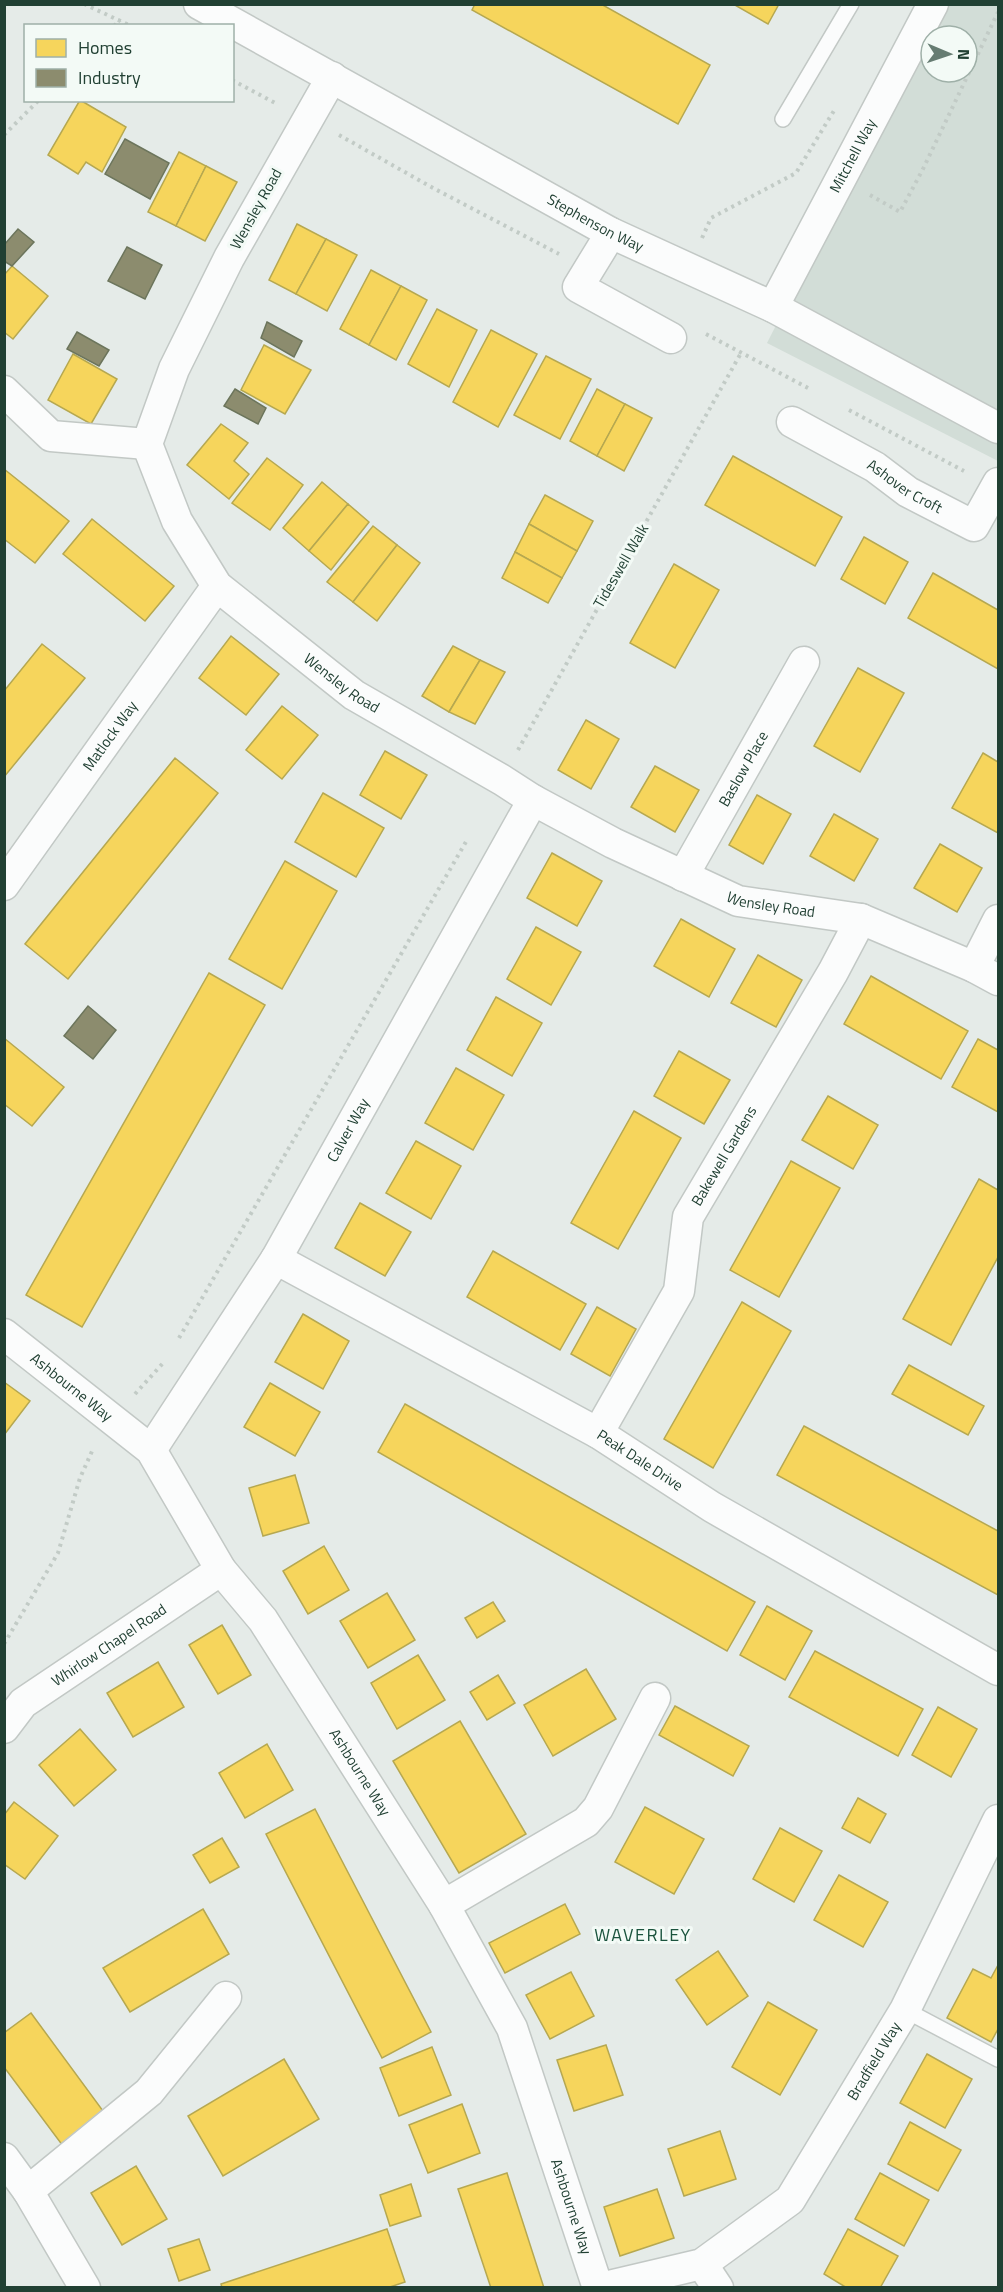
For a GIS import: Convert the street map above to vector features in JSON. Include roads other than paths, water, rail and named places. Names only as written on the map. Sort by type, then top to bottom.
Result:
[{"type":"street","name":"Stephenson Way","points":[[200,4],[611,232],[773,307],[999,428]]},
{"type":"street","name":"Mitchell Way","points":[[773,307],[933,4]]},
{"type":"street","name":"Wensley Road","points":[[332,77],[229,258],[174,369],[147,444],[177,521],[217,586],[354,695],[533,800],[613,843],[738,901],[861,919],[987,974]]},
{"type":"street","points":[[611,232],[578,287],[671,338]]},
{"type":"street","points":[[4,391],[51,436],[147,444]]},
{"type":"street","name":"Ashover Croft","points":[[792,422],[875,467],[908,492],[974,526],[999,483]]},
{"type":"street","name":"Matlock Way","points":[[4,885],[217,586]]},
{"type":"street","name":"Baslow Place","points":[[683,876],[804,662]]},
{"type":"street","name":"Calver Way","points":[[151,1450],[276,1259],[533,800]]},
{"type":"street","name":"Bakewell Gardens","points":[[598,1433],[679,1291],[688,1217],[833,972],[861,919]]},
{"type":"street","points":[[987,974],[999,920]]},
{"type":"street","name":"Peak Dale Drive","points":[[276,1259],[598,1433],[712,1507],[999,1670]]},
{"type":"street","name":"Ashbourne Way","points":[[4,1334],[151,1450],[221,1570],[262,1620],[444,1905],[512,2028],[599,2288]]},
{"type":"street","name":"Whirlow Chapel Road","points":[[4,1728],[23,1703],[221,1570]]},
{"type":"street","points":[[444,1905],[586,1822],[598,1808],[655,1698]]},
{"type":"street","name":"Bradfield Way","points":[[599,2288],[702,2264],[790,2200],[905,2010],[999,1820]]},
{"type":"street","points":[[28,2191],[149,2092],[226,1997]]},
{"type":"street","points":[[4,2158],[28,2191],[85,2288]]},
{"type":"street","points":[[702,2264],[718,2288]]},
{"type":"lane","points":[[783,119],[850,4]]},
{"type":"lane","points":[[905,2010],[999,2059]]},
{"type":"district","name":"WAVERLEY","points":[[643,1935]]}]
